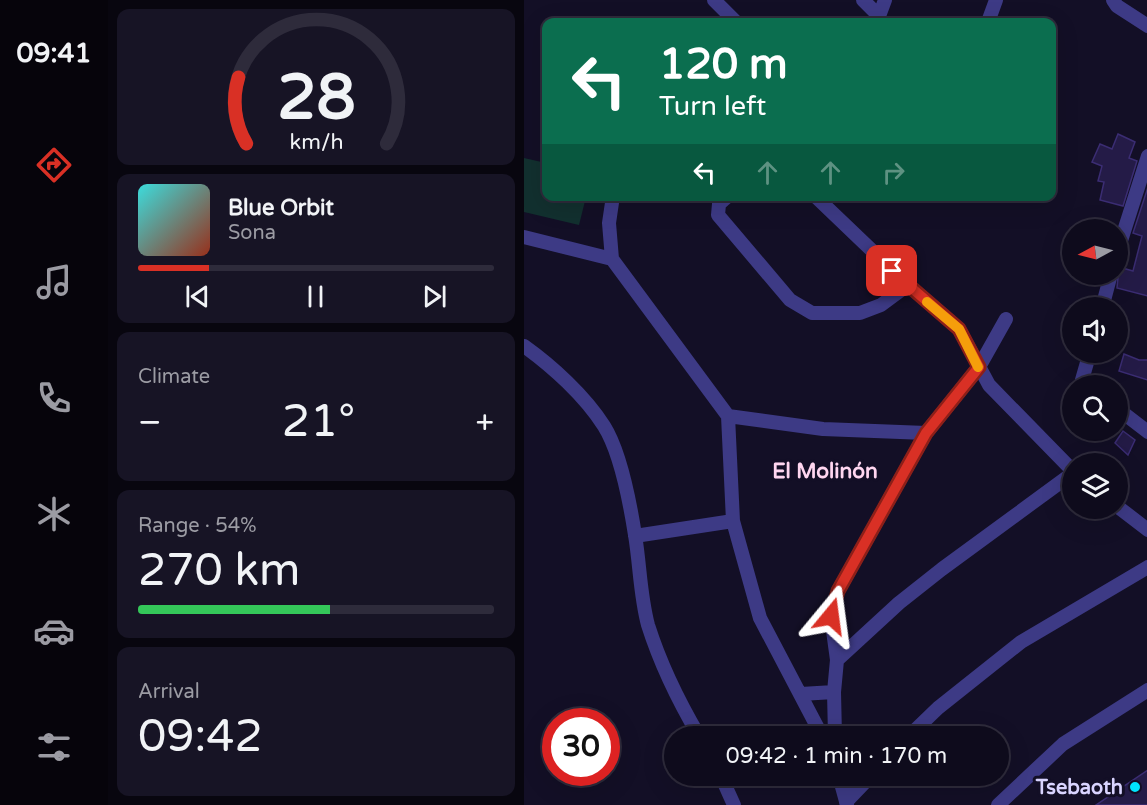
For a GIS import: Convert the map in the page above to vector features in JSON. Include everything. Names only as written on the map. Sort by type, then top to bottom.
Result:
[{"type":"street","points":[[713,0],[732,18]]},
{"type":"street","points":[[863,0],[877,18]]},
{"type":"street","points":[[878,18],[885,0]]},
{"type":"street","points":[[989,18],[996,0]]},
{"type":"street","points":[[1113,0],[1117,6],[1148,26]]},
{"type":"street","points":[[1128,219],[1148,156]]},
{"type":"street","points":[[612,201],[609,223],[612,259],[728,416],[733,521],[761,618],[817,726]]},
{"type":"street","points":[[722,201],[719,204],[718,215],[790,300],[812,313],[860,313],[881,305],[908,285]]},
{"type":"street","points":[[820,201],[908,285],[959,329],[989,385],[1062,461]]},
{"type":"street","points":[[524,237],[612,259]]},
{"type":"street","points":[[835,726],[834,692],[837,660],[831,616],[838,591],[926,433],[979,367],[1006,319]]},
{"type":"street","points":[[524,346],[554,367],[604,426],[619,464],[635,536],[639,580],[648,625],[669,678],[694,726]]},
{"type":"street","points":[[728,416],[823,429],[926,433]]},
{"type":"street","points":[[1128,417],[1148,432]]},
{"type":"street","points":[[837,660],[899,603],[1062,480]]},
{"type":"street","points":[[1128,515],[1148,530]]},
{"type":"street","points":[[635,536],[733,521]]},
{"type":"street","points":[[920,726],[938,708],[1021,642],[1148,567]]},
{"type":"street","points":[[998,805],[1063,744],[1148,690]]},
{"type":"street","points":[[800,694],[834,692]]},
{"type":"street","points":[[725,786],[734,805]]},
{"type":"street","points":[[842,786],[846,803]]},
{"type":"street","points":[[846,803],[862,786]]},
{"type":"green space","points":[[524,158],[542,162],[542,201],[585,201],[579,225],[524,212]]},
{"type":"building","points":[[1118,134],[1135,142],[1129,158],[1137,161],[1123,206],[1100,200],[1104,182],[1098,181],[1102,166],[1092,162],[1100,144],[1112,149]]},
{"type":"building","points":[[1148,187],[1148,296],[1117,288],[1117,285],[1128,285],[1128,270],[1133,271],[1142,236],[1133,233]]},
{"type":"building","points":[[1128,356],[1139,360],[1148,360],[1148,380],[1119,371],[1121,363],[1128,363]]},
{"type":"building","points":[[1128,435],[1135,440],[1128,455],[1115,443],[1128,441]]},
{"type":"building","name":"Tsebaoth","points":[[1148,770],[1148,805],[1096,805]]},
{"type":"slow traffic","points":[[927,302],[959,329],[978,367]]},
{"type":"place","name":"Tsebaoth","points":[[1135,787]]},
{"type":"district","name":"El Molinón","points":[[825,471]]},
{"type":"route","points":[[831,616],[838,591],[926,433],[979,367],[959,329],[892,271]]}]
